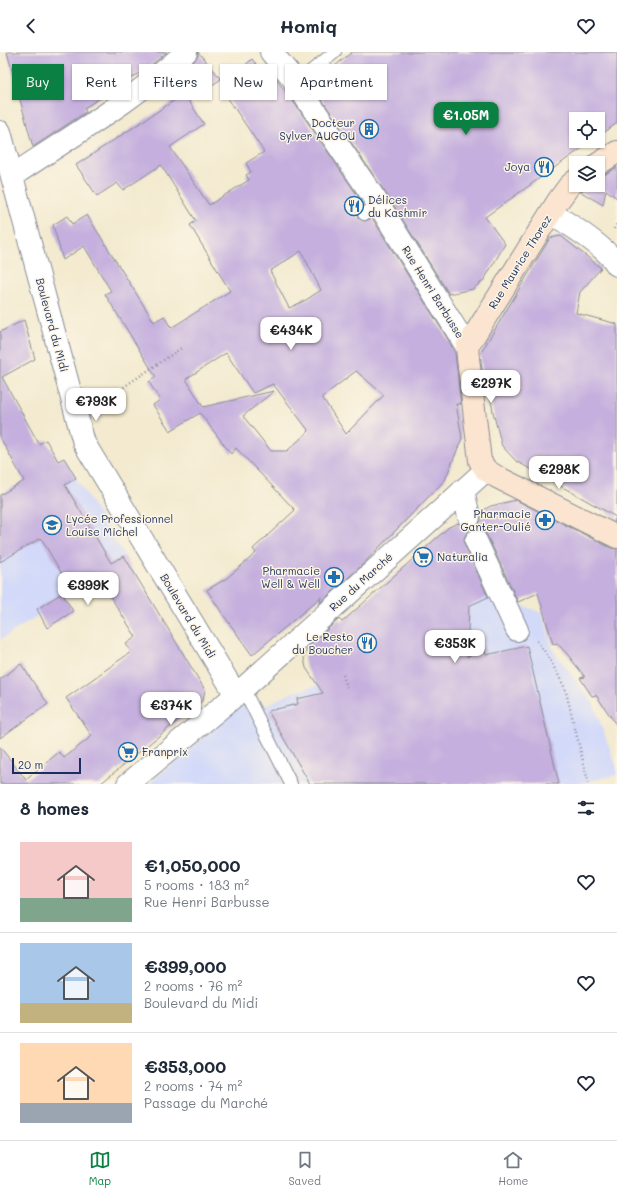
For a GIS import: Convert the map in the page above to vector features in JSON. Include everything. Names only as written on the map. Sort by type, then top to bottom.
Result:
[{"type":"street","points":[[12,176],[118,107],[186,52]]},
{"type":"street","name":"Rue Henri Barbusse","points":[[271,52],[285,69]]},
{"type":"street","name":"Rue Henri Barbusse","points":[[306,100],[372,210],[467,347],[480,461],[486,470]]},
{"type":"street","name":"Boulevard du Midi","points":[[0,132],[84,443],[239,692]]},
{"type":"street","points":[[605,160],[617,152]]},
{"type":"street","name":"Rue Maurice Thorez","points":[[467,347],[558,201],[569,186]]},
{"type":"street","points":[[551,213],[604,250],[617,265]]},
{"type":"street","points":[[486,470],[617,537]]},
{"type":"street","name":"Rue du Marché","points":[[128,784],[239,692],[486,470]]},
{"type":"street","points":[[463,490],[469,517]]},
{"type":"street","points":[[476,540],[517,630]]},
{"type":"lane","points":[[320,64],[335,52]]},
{"type":"lane","points":[[239,692],[291,784]]},
{"type":"path","points":[[613,231],[617,223]]},
{"type":"path","points":[[77,418],[183,347]]},
{"type":"path","points":[[517,630],[532,636],[538,641],[565,688],[588,777],[588,784]]},
{"type":"path","points":[[343,675],[347,687]]},
{"type":"shaded area","name":"Lycée Professionnel Louise Michel","points":[[64,458],[126,559],[0,640],[0,495]]},
{"type":"shaded area","points":[[509,586],[514,594],[516,603],[542,613],[553,650],[593,703],[617,768],[617,775],[576,784],[148,784],[246,701],[266,705],[293,692],[416,659],[470,622],[463,609]]},
{"type":"building","points":[[7,52],[167,52],[153,64],[139,64],[139,73],[131,78],[131,64],[72,64],[72,100],[97,100],[84,108],[86,112],[33,147],[20,100],[64,100],[64,64],[12,64],[12,70]]},
{"type":"building","points":[[198,52],[208,64],[191,64],[198,56]]},
{"type":"building","points":[[352,52],[617,52],[617,123],[605,132],[605,112],[569,112],[569,148],[582,148],[485,217],[505,244],[484,280],[473,289],[449,294],[389,198],[322,100],[387,100],[387,64],[337,64]]},
{"type":"building","points":[[252,59],[256,64],[247,64]]},
{"type":"building","points":[[212,68],[220,78],[220,80],[212,85]]},
{"type":"building","points":[[277,80],[285,91],[285,100],[293,101],[364,205],[357,211],[358,218],[365,221],[372,218],[449,341],[455,353],[461,404],[456,404],[462,438],[445,480],[360,567],[320,603],[321,597],[252,655],[207,590],[227,578],[256,553],[253,549],[295,510],[236,448],[231,454],[200,413],[170,431],[153,405],[160,400],[149,382],[156,377],[105,294],[111,291],[84,246],[63,260],[53,225],[67,216],[72,224],[87,215],[154,322],[164,316],[171,328],[230,291],[190,225],[196,221],[161,165],[123,190],[117,183],[97,196],[76,165],[175,100],[188,100],[204,124],[170,147],[209,205],[249,180],[246,175],[251,172],[246,163],[264,152],[229,100],[277,100]],"holes":[[[301,251],[321,290],[306,300],[289,308],[270,271]],[[226,353],[253,393],[273,384],[309,431],[287,451],[271,451],[243,416],[274,391],[203,407],[186,379]],[[356,371],[384,395],[346,434],[322,397]]]},
{"type":"building","points":[[617,167],[617,198],[606,190],[603,205],[581,192],[605,192],[605,175]]},
{"type":"building","points":[[561,236],[601,268],[580,292],[576,313],[617,324],[617,523],[614,521],[616,517],[516,461],[502,446],[493,412],[487,375],[484,383],[480,354],[550,238]]},
{"type":"building","points":[[24,320],[35,359],[2,377],[39,444],[46,440],[58,461],[64,458],[76,478],[65,485],[111,563],[124,556],[205,690],[203,700],[100,784],[0,784],[0,747],[26,780],[59,752],[64,758],[92,736],[66,698],[131,652],[126,644],[136,637],[98,577],[73,593],[41,538],[0,562],[0,495],[24,481],[0,437],[0,332]]},
{"type":"building","points":[[516,500],[611,548],[617,549],[617,726],[596,695],[592,696],[580,678],[585,677],[568,655],[557,643],[553,644],[538,593],[518,602],[487,535],[478,529],[471,530],[466,534],[464,539],[465,546],[488,597],[469,606],[467,657],[484,647],[486,655],[527,646],[559,784],[310,784],[268,711],[298,704],[297,699],[323,693],[306,668],[304,658],[307,648],[339,619],[342,622],[449,527],[458,523],[465,529],[472,529],[481,521],[481,511],[491,506]]},
{"type":"building","points":[[62,593],[73,611],[47,628],[37,609]]},
{"type":"building","points":[[21,664],[48,704],[0,738],[0,679]]},
{"type":"place","name":"Docteur Sylver AUGOU","points":[[369,129]]},
{"type":"place","name":"Joya","points":[[544,167]]},
{"type":"place","name":"Délices du Kashmir","points":[[354,206]]},
{"type":"place","name":"Pharmacie Ganter-Oulié","points":[[545,520]]},
{"type":"place","name":"Lycée Professionnel Louise Michel","points":[[52,525]]},
{"type":"place","name":"Naturalia","points":[[423,557]]},
{"type":"place","name":"Pharmacie Well & Well","points":[[334,577]]},
{"type":"place","name":"Le Resto du Boucher","points":[[367,643]]},
{"type":"place","name":"Franprix","points":[[128,752]]}]
